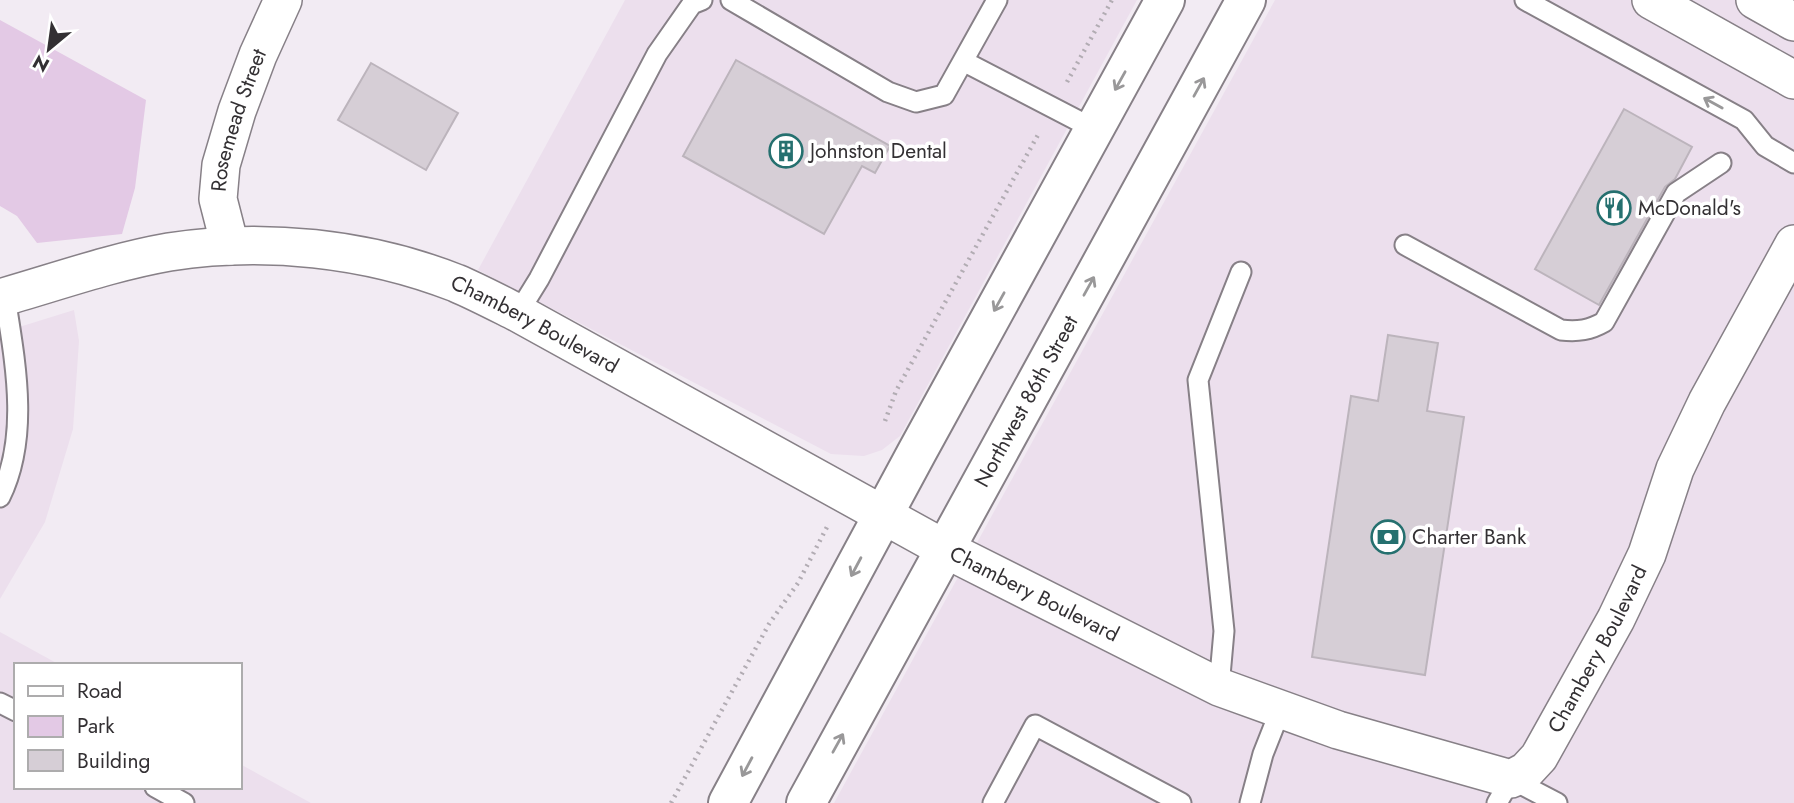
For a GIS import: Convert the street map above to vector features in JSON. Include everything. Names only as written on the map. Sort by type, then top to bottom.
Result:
[{"type":"main road","points":[[728,803],[1165,0]]},
{"type":"main road","name":"Northwest 86th Street","points":[[806,803],[1246,0]]},
{"type":"street","name":"Rosemead Street","points":[[230,246],[218,199],[221,165],[258,55],[283,0]]},
{"type":"street","points":[[1651,0],[1794,80]]},
{"type":"street","points":[[1755,0],[1794,22]]},
{"type":"street","name":"Chambery Boulevard","points":[[3,298],[104,268],[169,253],[230,246],[312,248],[386,261],[456,283],[518,313],[945,549],[1219,687],[1504,791],[1538,757],[1616,619],[1647,554],[1675,469],[1706,402],[1794,244]]},
{"type":"lane","points":[[518,313],[539,279],[657,54],[692,4],[702,0]]},
{"type":"lane","points":[[731,0],[888,92],[916,102],[944,95],[997,0]]},
{"type":"lane","points":[[1524,0],[1744,120],[1765,146],[1794,163]]},
{"type":"lane","points":[[962,61],[1094,129]]},
{"type":"lane","points":[[1405,245],[1562,330],[1576,332],[1591,329],[1604,322],[1676,193],[1721,163]]},
{"type":"lane","points":[[1219,687],[1224,631],[1198,380],[1241,272]]},
{"type":"lane","points":[[0,497],[6,485],[18,428],[13,349],[3,298]]},
{"type":"lane","points":[[1250,803],[1263,754],[1280,711]]},
{"type":"lane","points":[[993,803],[1035,725],[1181,803]]},
{"type":"lane","points":[[159,789],[184,803]]},
{"type":"lane","points":[[1504,791],[1557,803]]},
{"type":"path","points":[[1066,84],[1112,0]]},
{"type":"path","points":[[881,431],[896,391],[1040,131]]},
{"type":"path","points":[[671,803],[769,624],[798,583],[819,542]]},
{"type":"shaded area","points":[[625,0],[1137,0],[900,436],[882,450],[864,456],[831,454],[478,270]]},
{"type":"shaded area","points":[[1275,0],[1794,0],[1794,803],[834,803]]},
{"type":"shaded area","points":[[74,310],[79,341],[73,429],[45,522],[0,599],[0,333]]},
{"type":"shaded area","points":[[0,632],[56,663],[14,663],[14,789],[242,789],[242,765],[311,803],[0,803]]},
{"type":"green space","points":[[0,20],[146,100],[135,188],[122,234],[37,243],[17,216],[0,206]]},
{"type":"building","name":"Johnston Dental","points":[[736,60],[890,146],[875,173],[862,166],[824,234],[683,156]]},
{"type":"building","points":[[371,63],[458,113],[426,170],[338,120]]},
{"type":"building","name":"McDonald's","points":[[1624,109],[1692,147],[1675,179],[1665,187],[1599,305],[1535,269]]},
{"type":"building","name":"Charter Bank","points":[[1388,335],[1438,343],[1427,411],[1464,417],[1425,675],[1312,657],[1351,396],[1378,401]]},
{"type":"place","name":"Johnston Dental","points":[[786,151]]},
{"type":"place","name":"McDonald's","points":[[1614,208]]},
{"type":"place","name":"Charter Bank","points":[[1388,537]]}]
